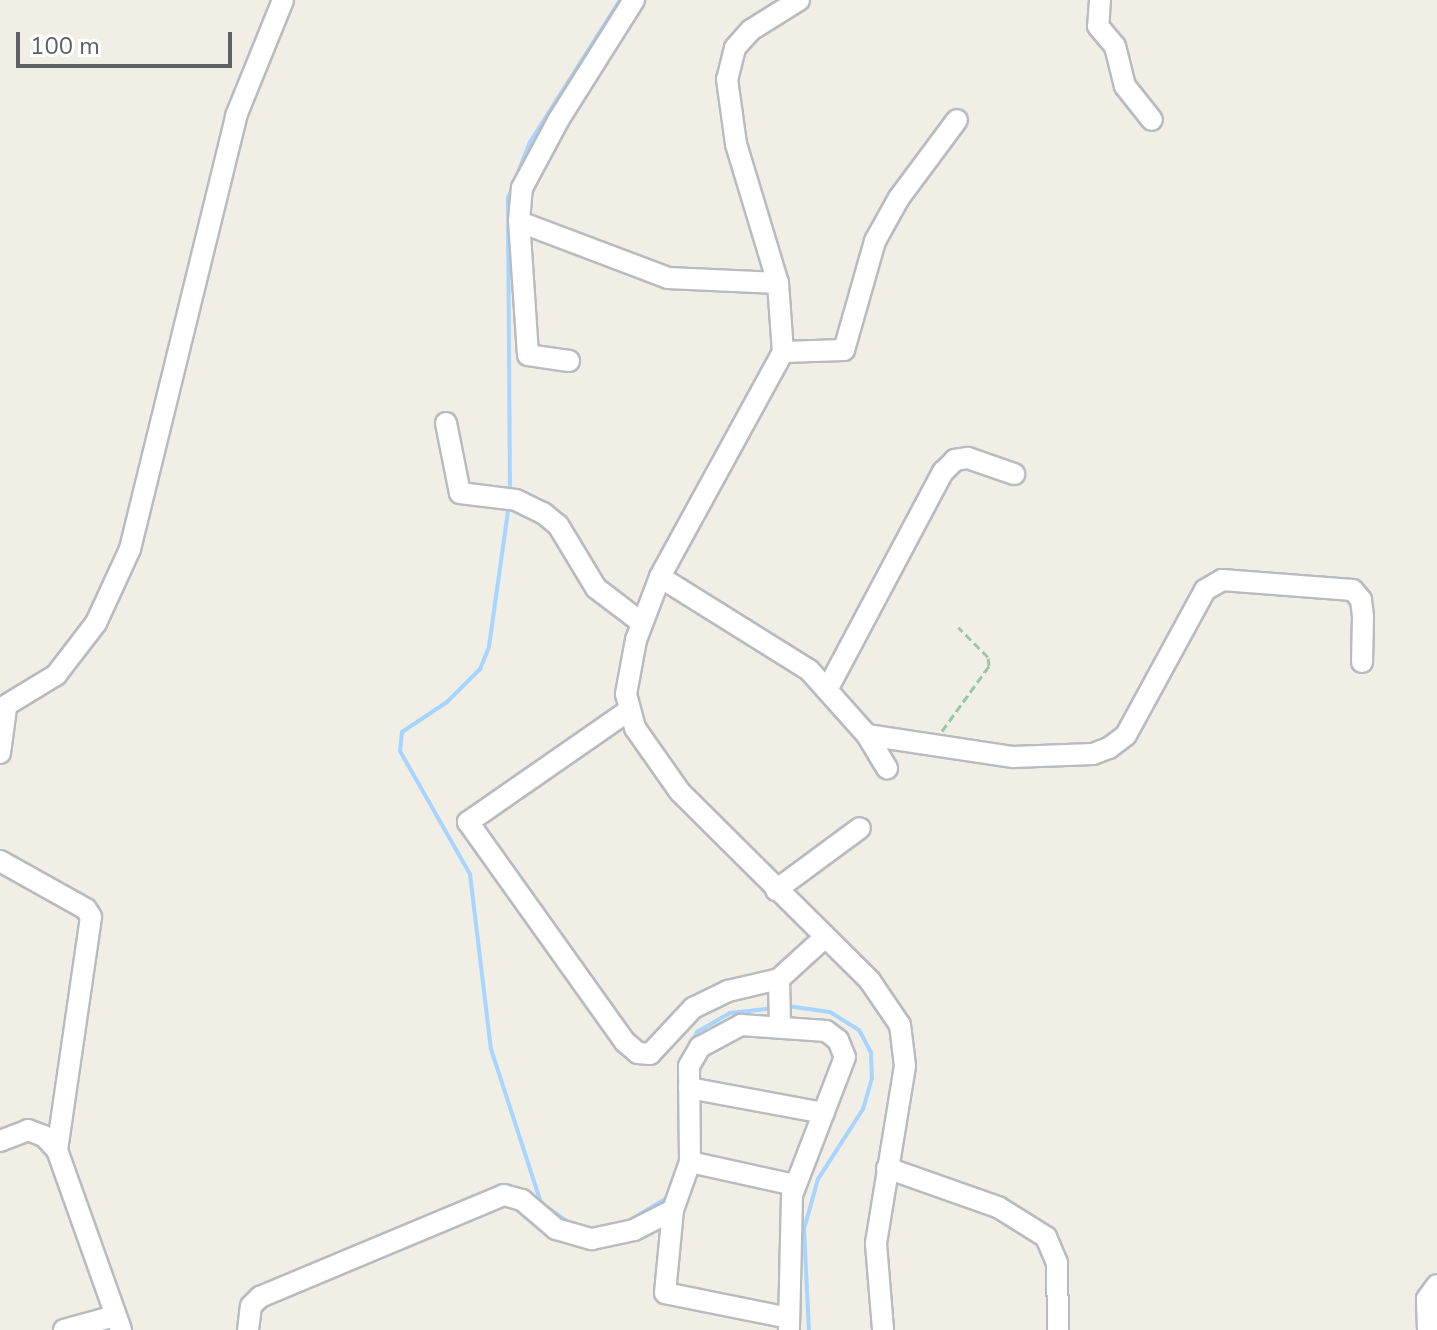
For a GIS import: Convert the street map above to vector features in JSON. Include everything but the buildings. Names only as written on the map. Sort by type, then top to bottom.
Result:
[{"type":"street","points":[[0,753],[3,708],[52,679],[90,632],[130,549],[236,116],[283,0]]},
{"type":"street","points":[[569,361],[528,355],[520,222],[522,188],[530,168],[634,0]]},
{"type":"street","points":[[1100,0],[1098,26],[1115,46],[1125,86],[1152,120]]},
{"type":"street","points":[[795,1],[751,30],[735,48],[727,79],[736,144],[778,283],[783,352],[660,577],[626,676],[628,711],[680,792],[870,981],[900,1025],[905,1066],[876,1244],[883,1330]]},
{"type":"street","points":[[783,352],[844,350],[875,241],[899,198],[957,120]]},
{"type":"street","points":[[520,222],[668,278],[778,283]]},
{"type":"street","points":[[446,423],[457,489],[516,500],[558,525],[596,588],[642,623]]},
{"type":"street","points":[[828,688],[943,472],[955,460],[968,458],[1014,474]]},
{"type":"street","points":[[660,577],[787,653],[828,688],[867,735],[887,768]]},
{"type":"street","points":[[867,735],[1050,758],[1109,748],[1126,735],[1205,590],[1222,580],[1240,578],[1291,590],[1353,590],[1363,616],[1362,662]]},
{"type":"street","points":[[628,711],[471,819],[469,829],[638,1053],[650,1054],[693,1008],[728,991],[780,982],[824,938]]},
{"type":"street","points":[[776,890],[860,828]]},
{"type":"street","points":[[0,861],[86,909],[91,917],[57,1150]]},
{"type":"street","points":[[780,982],[780,1026]]},
{"type":"street","points":[[741,1025],[780,1026],[826,1031],[843,1047],[844,1068],[795,1185],[789,1324],[667,1295],[673,1210],[690,1162],[689,1066],[712,1039],[741,1025]]},
{"type":"street","points":[[689,1088],[824,1113]]},
{"type":"street","points":[[0,1141],[28,1130],[44,1136],[57,1150],[118,1323],[64,1330]]},
{"type":"street","points":[[690,1162],[795,1185]]},
{"type":"street","points":[[887,1168],[998,1207],[1046,1237],[1057,1263],[1058,1330]]},
{"type":"street","points":[[248,1330],[251,1306],[260,1297],[504,1195],[522,1200],[556,1229],[592,1239],[634,1230],[673,1210]]},
{"type":"street","points":[[1428,1330],[1427,1299],[1437,1285]]},
{"type":"path","points":[[936,746],[944,726],[970,698],[989,666],[988,657],[958,627]]},
{"type":"waterway","points":[[510,491],[508,198],[530,142],[620,0]]},
{"type":"waterway","points":[[509,504],[489,647],[480,669],[447,702],[402,732],[400,751],[470,874],[491,1049],[541,1203],[570,1223]]},
{"type":"waterway","points":[[788,1006],[830,1012],[859,1030],[871,1053],[872,1078],[863,1109],[818,1179],[804,1229],[809,1330]]},
{"type":"waterway","points":[[690,1046],[697,1032],[730,1013],[775,1008]]},
{"type":"waterway","points":[[679,1080],[680,1131]]},
{"type":"waterway","points":[[627,1222],[667,1198]]}]
